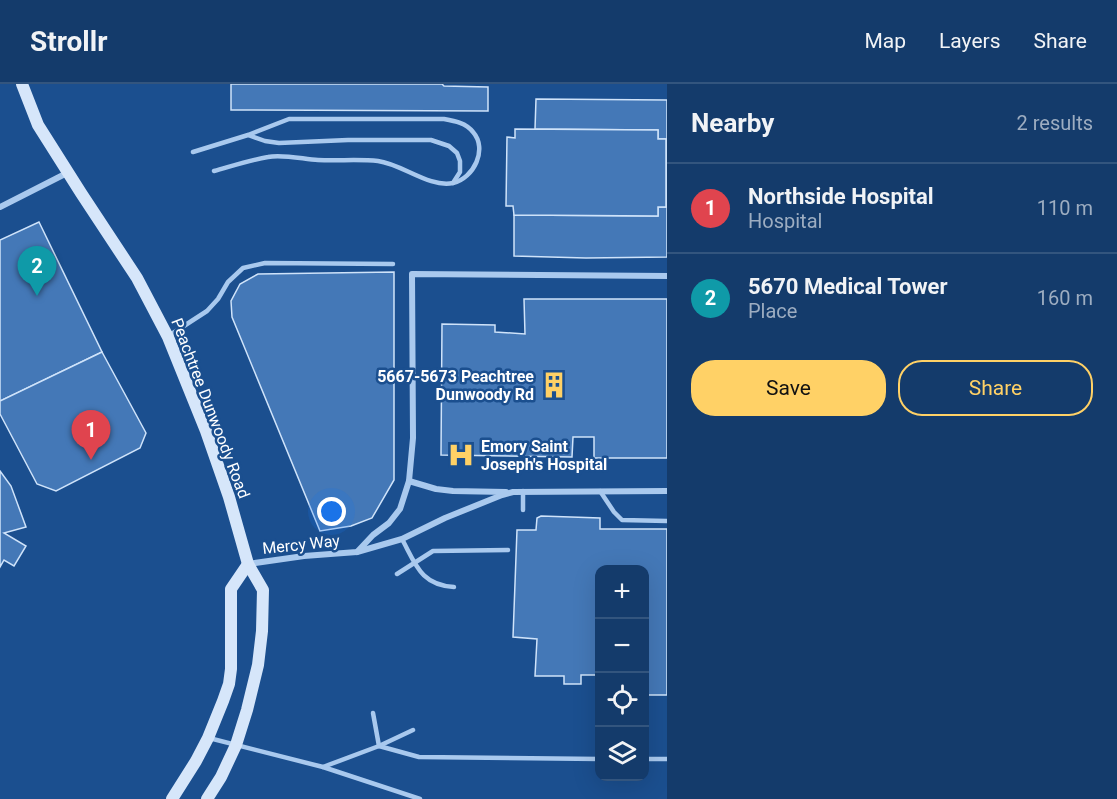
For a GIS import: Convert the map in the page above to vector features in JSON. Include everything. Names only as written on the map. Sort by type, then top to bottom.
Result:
[{"type":"main road","name":"Peachtree Dunwoody Road","points":[[22,84],[38,125],[137,278],[168,337],[206,431],[229,497],[248,564],[263,590],[262,631],[252,691],[236,745],[221,777],[207,799]]},
{"type":"main road","points":[[172,799],[196,761],[224,701],[231,669],[231,589],[248,564]]},
{"type":"street","points":[[0,207],[68,173]]},
{"type":"street","points":[[357,552],[389,523],[400,509],[409,481],[412,438],[412,274],[667,276]]},
{"type":"street","points":[[409,481],[435,489],[453,491],[667,491]]},
{"type":"street","name":"Mercy Way","points":[[248,564],[304,556],[357,552],[402,539],[445,518],[513,492]]},
{"type":"lane","points":[[193,152],[248,135],[289,119],[444,119],[462,123],[474,132],[479,142],[476,164],[464,178],[453,183],[431,181],[380,161],[270,156],[214,171]]},
{"type":"lane","points":[[248,135],[279,143],[348,140],[431,141],[449,146],[457,153],[460,172],[453,183]]},
{"type":"lane","points":[[168,337],[207,311],[218,299],[228,282],[243,268],[265,263],[393,264]]},
{"type":"lane","points":[[376,264],[376,273]]},
{"type":"lane","points":[[523,491],[523,510]]},
{"type":"lane","points":[[600,491],[622,520],[667,520]]},
{"type":"lane","points":[[402,539],[421,574],[429,581],[454,587]]},
{"type":"lane","points":[[397,574],[433,551],[508,550]]},
{"type":"lane","points":[[373,712],[380,746]]},
{"type":"lane","points":[[323,766],[380,746],[413,730]]},
{"type":"lane","points":[[208,738],[323,766],[420,799]]},
{"type":"lane","points":[[380,746],[419,757],[595,759]]},
{"type":"lane","points":[[649,759],[667,759]]},
{"type":"building","points":[[231,84],[442,84],[444,86],[488,87],[488,111],[231,110]]},
{"type":"building","points":[[536,99],[667,100],[667,257],[514,256],[514,215],[658,216],[658,207],[666,207],[666,139],[658,139],[658,130],[535,129]]},
{"type":"building","points":[[515,129],[658,130],[658,139],[666,139],[666,207],[658,207],[658,216],[514,215],[513,206],[506,206],[507,137],[515,138]]},
{"type":"building","points":[[39,222],[102,352],[0,401],[0,240]]},
{"type":"building","points":[[394,272],[394,480],[372,518],[351,526],[320,531],[232,317],[231,301],[240,284],[258,274]]},
{"type":"building","name":"5667-5673 Peachtree Dunwoody Rd","points":[[524,299],[667,299],[667,458],[594,458],[594,437],[573,437],[572,457],[441,455],[442,324],[495,325],[495,332],[525,334]]},
{"type":"building","points":[[102,352],[146,433],[140,448],[56,491],[37,484],[0,414],[0,401]]},
{"type":"building","points":[[0,471],[11,486],[26,527],[4,533],[26,546],[14,566],[4,560],[0,567]]},
{"type":"building","name":"Emory Saint Joseph's Hospital","points":[[541,516],[600,518],[600,529],[667,529],[667,695],[649,695],[649,565],[595,565],[595,675],[581,675],[581,684],[564,684],[564,676],[535,676],[537,639],[513,637],[517,530],[536,530],[537,518]]},
{"type":"place","name":"5670 Medical Tower","points":[[37,296]]},
{"type":"place","name":"5667-5673 Peachtree Dunwoody Rd","points":[[554,385]]},
{"type":"place","name":"Emory Saint Joseph's Hospital","points":[[461,455]]},
{"type":"place","name":"Northside Hospital","points":[[91,460]]}]
